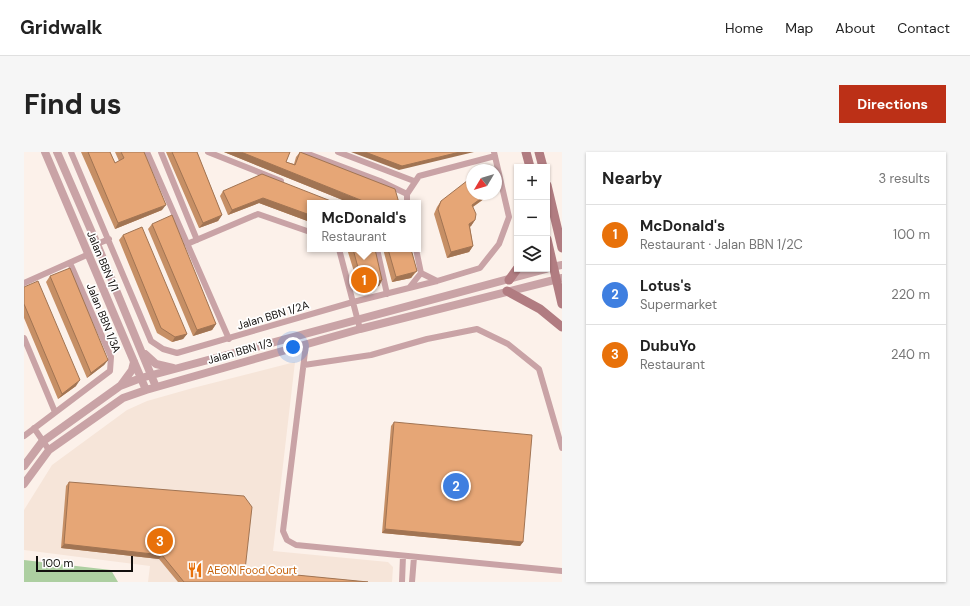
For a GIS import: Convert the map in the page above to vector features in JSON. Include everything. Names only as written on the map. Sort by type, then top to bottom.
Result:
[{"type":"main road","points":[[526,152],[529,164]]},
{"type":"main road","points":[[539,152],[542,164]]},
{"type":"main road","points":[[550,195],[560,228],[562,248]]},
{"type":"main road","points":[[550,256],[552,267],[559,279],[562,304]]},
{"type":"main road","points":[[510,280],[515,272]]},
{"type":"main road","points":[[507,291],[540,309],[562,327]]},
{"type":"street","name":"Jalan BBN 1/1","points":[[45,152],[146,390]]},
{"type":"street","name":"Jalan BBN 1/1","points":[[57,152],[156,387]]},
{"type":"street","name":"Jalan BBN 1/2A","points":[[71,152],[151,340],[163,349],[177,353],[353,302],[408,289],[480,268],[499,244],[509,217],[494,154]]},
{"type":"street","points":[[147,152],[229,339]]},
{"type":"street","points":[[161,152],[197,240]]},
{"type":"street","points":[[208,152],[288,184]]},
{"type":"street","points":[[303,152],[380,181],[407,194]]},
{"type":"street","points":[[338,152],[414,181]]},
{"type":"street","points":[[407,200],[407,194],[414,181],[419,176],[494,154]]},
{"type":"street","points":[[187,244],[258,214],[307,231]]},
{"type":"street","points":[[97,244],[109,239]]},
{"type":"street","points":[[340,252],[360,329]]},
{"type":"street","points":[[378,252],[387,294]]},
{"type":"street","points":[[408,289],[419,278],[421,273],[417,252]]},
{"type":"street","points":[[24,283],[89,254]]},
{"type":"street","name":"Jalan BBN 1/3A","points":[[24,436],[110,371],[111,357],[70,262]]},
{"type":"street","name":"Jalan BBN 1/3","points":[[24,466],[42,442],[120,386],[141,378],[357,319],[510,280],[552,267]]},
{"type":"street","points":[[421,273],[437,281]]},
{"type":"street","name":"Jalan BBN 1/3","points":[[24,484],[49,450],[123,398],[156,387],[360,329],[559,279]]},
{"type":"street","points":[[304,365],[370,355],[427,339],[477,329],[508,344],[539,369],[562,448]]},
{"type":"street","points":[[24,338],[55,412]]},
{"type":"street","points":[[274,342],[281,343],[300,339],[306,344],[283,531],[287,540],[296,545],[562,571]]},
{"type":"street","points":[[140,347],[151,361],[156,364],[177,369]]},
{"type":"street","points":[[120,386],[132,370],[134,362]]},
{"type":"street","points":[[34,428],[42,442],[49,450]]},
{"type":"street","points":[[402,582],[403,556]]},
{"type":"street","points":[[412,582],[414,557]]},
{"type":"shaded area","points":[[295,362],[273,551],[388,562],[393,567],[392,582],[148,582],[150,566],[24,550],[24,510],[52,465],[127,410],[147,401]]},
{"type":"green space","points":[[24,560],[111,570],[118,582],[24,582]]},
{"type":"building","points":[[88,152],[110,152],[115,163],[124,158],[121,152],[144,152],[166,205],[118,223]]},
{"type":"building","points":[[172,152],[197,152],[222,215],[203,223]]},
{"type":"building","points":[[241,152],[290,152],[286,162],[295,165],[300,152],[395,189],[398,200],[361,200]]},
{"type":"building","points":[[365,152],[460,152],[402,166]]},
{"type":"building","points":[[262,174],[328,200],[307,200],[307,214],[263,198],[232,210],[223,191]]},
{"type":"building","points":[[466,182],[466,200],[479,200],[472,205],[476,214],[475,220],[469,224],[473,246],[451,252],[438,209],[441,201]]},
{"type":"building","points":[[172,215],[216,324],[197,330],[152,224]]},
{"type":"building","points":[[142,227],[187,334],[175,337],[161,328],[123,235]]},
{"type":"building","points":[[354,252],[376,252],[382,280],[363,286]]},
{"type":"building","points":[[389,252],[412,252],[417,271],[396,277]]},
{"type":"building","points":[[70,268],[108,360],[91,373],[50,276]]},
{"type":"building","points":[[38,281],[80,380],[62,394],[24,304],[24,287]]},
{"type":"building","points":[[394,422],[532,435],[523,542],[385,529]]},
{"type":"building","points":[[69,482],[244,496],[252,507],[245,570],[368,582],[184,582],[162,555],[64,544]]},
{"type":"place","name":"McDonald's","points":[[364,280]]},
{"type":"place","name":"Lotus's","points":[[456,486]]},
{"type":"place","name":"DubuYo","points":[[160,541]]},
{"type":"place","name":"AEON Food Court","points":[[195,570]]}]
